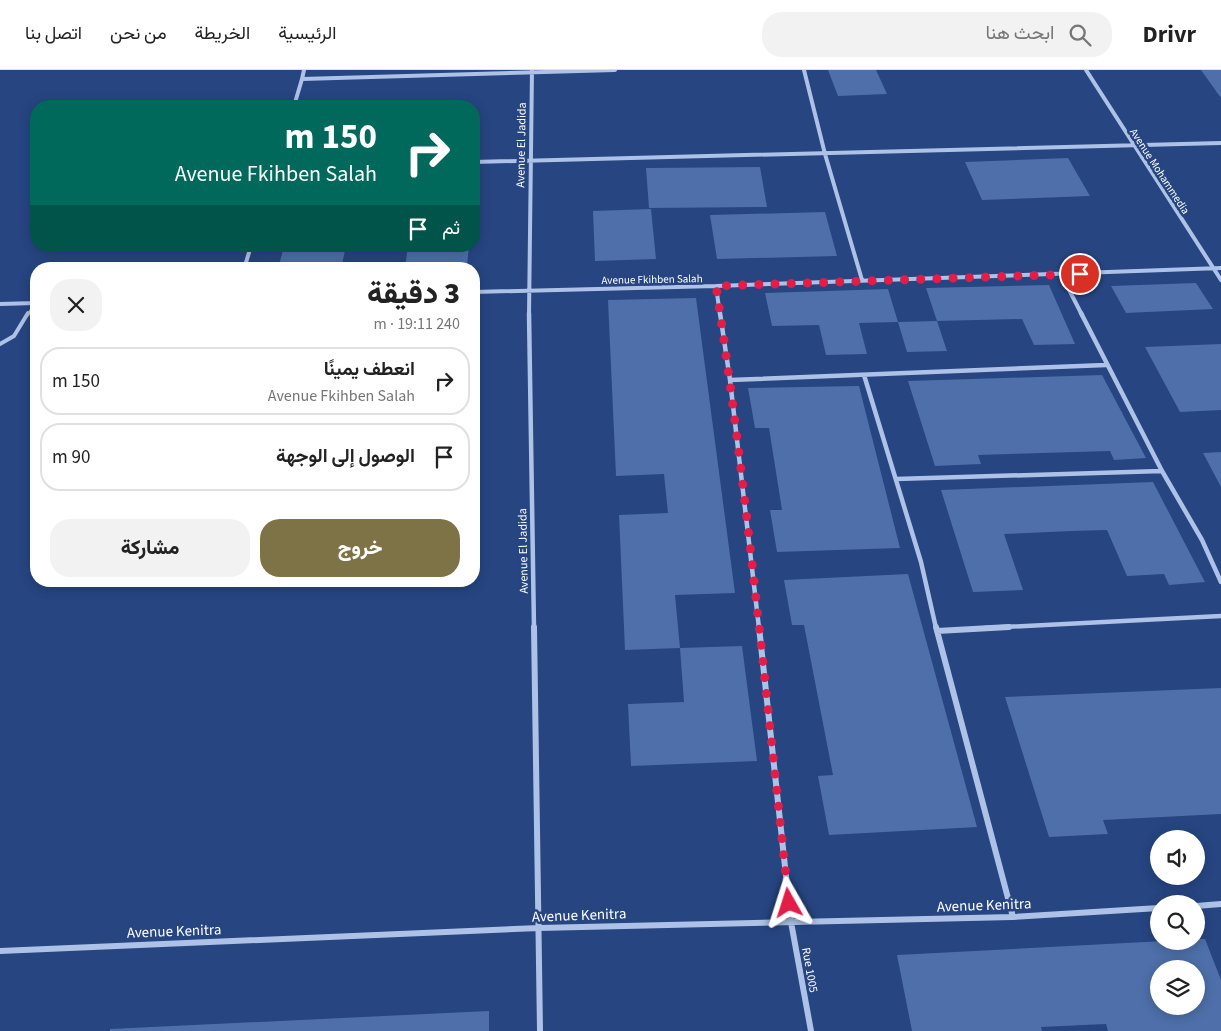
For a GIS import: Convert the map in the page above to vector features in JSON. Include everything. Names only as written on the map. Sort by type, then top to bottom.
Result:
[{"type":"street","points":[[296,100],[304,70]]},
{"type":"street","points":[[302,79],[615,70]]},
{"type":"street","points":[[804,70],[825,154],[862,280]]},
{"type":"street","name":"Avenue Mohammedia","points":[[1086,70],[1221,280]]},
{"type":"street","name":"Avenue El Jadida","points":[[532,71],[529,291],[540,1031]]},
{"type":"street","points":[[480,162],[1221,143]]},
{"type":"street","name":"Avenue Fkihben Salah","points":[[480,292],[716,286],[1221,268]]},
{"type":"street","points":[[1062,274],[1106,365],[1162,471],[1202,540],[1221,582]]},
{"type":"street","name":"Rue 1005","points":[[716,286],[730,380],[791,922],[811,1031]]},
{"type":"street","points":[[0,304],[30,303]]},
{"type":"street","points":[[730,380],[1106,365]]},
{"type":"street","points":[[864,375],[921,562],[937,631],[1013,917]]},
{"type":"street","points":[[896,480],[1162,471]]},
{"type":"street","points":[[937,631],[1221,616]]},
{"type":"street","points":[[1205,905],[1221,904]]},
{"type":"street","name":"Avenue Kenitra","points":[[0,951],[539,928],[1013,917],[1150,909]]},
{"type":"lane","points":[[0,344],[14,336],[30,312]]},
{"type":"building","points":[[828,70],[876,70],[887,94],[838,96]]},
{"type":"building","points":[[1201,70],[1221,70],[1221,98]]},
{"type":"building","points":[[1068,158],[1090,196],[982,200],[965,162]]},
{"type":"building","points":[[760,167],[767,207],[649,208],[646,168]]},
{"type":"building","points":[[651,209],[656,259],[595,261],[593,211]]},
{"type":"building","points":[[825,212],[837,256],[717,259],[710,215]]},
{"type":"building","points":[[282,252],[345,252],[343,262],[280,262]]},
{"type":"building","points":[[407,252],[468,252],[467,262],[406,262]]},
{"type":"building","points":[[1196,283],[1213,309],[1126,313],[1111,286]]},
{"type":"building","points":[[1049,285],[1075,344],[1034,345],[1022,319],[937,321],[926,288]]},
{"type":"building","points":[[888,289],[898,322],[859,323],[867,354],[826,355],[819,325],[772,326],[765,293]]},
{"type":"building","points":[[696,298],[735,593],[675,595],[680,648],[625,650],[619,515],[668,513],[664,474],[616,476],[608,300]]},
{"type":"building","points":[[937,321],[947,351],[907,352],[898,322]]},
{"type":"building","points":[[1221,344],[1221,410],[1180,412],[1145,347]]},
{"type":"building","points":[[1102,375],[1146,458],[1114,460],[1110,451],[978,455],[981,464],[935,466],[908,381]]},
{"type":"building","points":[[859,386],[900,548],[777,552],[770,510],[782,510],[769,428],[755,428],[748,388]]},
{"type":"building","points":[[1221,452],[1221,487],[1203,453]]},
{"type":"building","points":[[1153,482],[1205,582],[1169,585],[1164,574],[1127,576],[1107,530],[1072,531],[1004,534],[1023,590],[973,592],[941,490]]},
{"type":"building","points":[[908,574],[977,827],[829,835],[818,776],[833,775],[804,625],[792,625],[784,580]]},
{"type":"building","points":[[742,646],[757,761],[631,766],[628,704],[684,702],[680,648]]},
{"type":"building","points":[[1221,688],[1221,814],[1103,820],[1108,834],[1049,837],[1005,697]]},
{"type":"building","points":[[1205,939],[1221,980],[1221,1031],[1108,1031],[1106,1024],[1041,1027],[1042,1031],[912,1031],[897,955],[1150,942],[1150,950],[1205,950]]},
{"type":"building","points":[[489,1011],[489,1031],[110,1031],[110,1029]]},
{"type":"route","points":[[789,903],[752,557],[716,286],[1080,274]]}]
